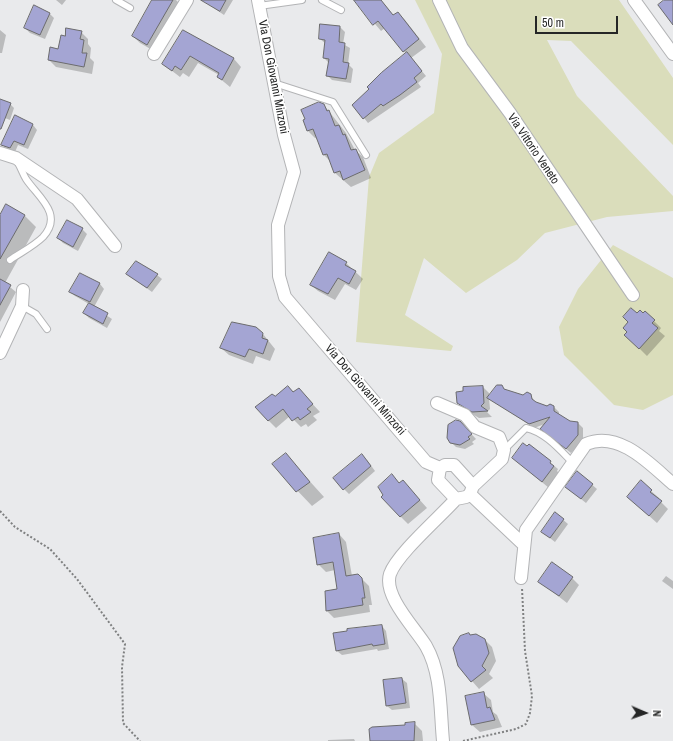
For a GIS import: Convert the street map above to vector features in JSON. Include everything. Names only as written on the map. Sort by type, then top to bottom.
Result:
[{"type":"street","points":[[154,54],[187,0]]},
{"type":"street","name":"Via Vittorio Veneto","points":[[439,0],[457,39],[469,58],[510,113],[632,295]]},
{"type":"street","points":[[634,0],[673,54]]},
{"type":"street","name":"Via Don Giovanni Minzoni","points":[[258,3],[284,135],[294,172],[278,225],[279,276],[285,297],[426,462],[440,468]]},
{"type":"street","points":[[0,153],[16,158],[77,199],[115,246]]},
{"type":"street","points":[[0,354],[22,306],[23,290]]},
{"type":"street","points":[[438,403],[465,415],[475,427],[499,437],[504,450],[502,459],[466,497],[456,499],[401,557],[390,574],[390,590],[425,646],[436,668],[443,741]]},
{"type":"street","points":[[521,578],[526,530],[532,519],[586,444],[596,440],[616,443],[638,454],[673,484]]},
{"type":"street","points":[[456,499],[438,480],[440,468],[444,465],[454,465],[472,490],[524,545]]},
{"type":"lane","points":[[116,0],[130,8]]},
{"type":"lane","points":[[258,3],[302,0]]},
{"type":"lane","points":[[322,0],[340,10]]},
{"type":"lane","points":[[274,83],[333,102],[366,155]]},
{"type":"lane","points":[[10,260],[43,237],[50,224],[48,206],[26,179],[16,158]]},
{"type":"lane","points":[[22,306],[36,314],[47,329]]},
{"type":"lane","points":[[504,450],[526,428],[533,430],[553,443],[573,463]]},
{"type":"path","points":[[0,511],[15,527],[50,549],[77,580],[125,644],[122,667],[123,723],[140,741]]},
{"type":"path","points":[[463,741],[516,729],[526,724],[530,713],[532,696],[525,651],[521,578]]},
{"type":"green space","points":[[415,0],[619,0],[673,78],[673,145],[571,41],[547,40],[577,96],[673,196],[673,211],[607,217],[545,233],[517,260],[466,293],[424,258],[405,315],[453,346],[451,351],[356,342],[369,177],[379,153],[434,113],[442,54]]},
{"type":"green space","points":[[613,245],[673,278],[673,395],[643,410],[614,405],[564,355],[559,327],[578,289]]},
{"type":"building","points":[[152,0],[173,0],[147,45],[132,36]]},
{"type":"building","points":[[201,0],[226,0],[220,11]]},
{"type":"building","points":[[354,0],[381,0],[393,15],[398,12],[419,39],[403,52],[378,21],[373,25]]},
{"type":"building","points":[[664,0],[673,0],[673,25],[658,5]]},
{"type":"building","points":[[34,5],[50,13],[40,35],[24,28]]},
{"type":"building","points":[[320,24],[340,26],[339,42],[345,43],[343,62],[349,63],[346,79],[326,76],[329,59],[323,58],[325,40],[319,39]]},
{"type":"building","points":[[66,28],[82,31],[80,39],[84,40],[82,53],[87,53],[84,67],[48,60],[50,47],[58,49],[61,35],[65,36]]},
{"type":"building","points":[[183,30],[234,58],[222,80],[217,77],[219,73],[190,56],[181,70],[175,66],[172,71],[162,64]]},
{"type":"building","points":[[407,52],[422,71],[414,78],[417,82],[383,106],[381,104],[363,119],[352,105],[369,89],[367,87],[381,73]]},
{"type":"building","points":[[0,99],[11,103],[1,129],[0,129]]},
{"type":"building","points":[[319,102],[324,104],[327,111],[329,110],[335,126],[339,125],[343,135],[345,134],[351,150],[356,149],[365,170],[343,180],[340,171],[334,173],[327,154],[323,155],[313,129],[307,131],[303,120],[305,119],[301,110]]},
{"type":"building","points":[[15,115],[33,124],[24,145],[14,141],[10,148],[1,145]]},
{"type":"building","points":[[6,204],[25,215],[0,259],[0,215]]},
{"type":"building","points":[[67,220],[83,228],[73,247],[57,238]]},
{"type":"building","points":[[329,252],[347,262],[345,265],[356,271],[349,284],[338,278],[328,294],[310,285]]},
{"type":"building","points":[[136,261],[158,274],[147,288],[126,274]]},
{"type":"building","points":[[80,273],[100,283],[90,302],[69,292]]},
{"type":"building","points":[[0,279],[11,285],[0,305]]},
{"type":"building","points":[[89,303],[108,313],[103,324],[83,313]]},
{"type":"building","points":[[631,308],[637,313],[640,310],[643,313],[645,311],[655,320],[652,323],[658,328],[639,349],[624,335],[627,332],[623,328],[628,322],[623,317]]},
{"type":"building","points":[[232,322],[256,327],[263,333],[262,338],[268,340],[263,354],[249,349],[245,357],[220,348]]},
{"type":"building","points":[[497,385],[502,385],[504,389],[523,395],[527,392],[531,394],[532,399],[536,402],[547,406],[550,404],[554,406],[554,411],[570,421],[578,422],[578,435],[566,449],[540,429],[550,417],[529,424],[487,398]]},
{"type":"building","points":[[288,386],[293,392],[299,388],[313,404],[307,409],[311,412],[300,420],[298,417],[292,421],[283,409],[268,421],[255,407],[272,394],[275,396]]},
{"type":"building","points":[[483,386],[484,403],[481,406],[488,411],[472,412],[457,403],[456,392],[463,391],[463,387]]},
{"type":"building","points":[[456,420],[460,421],[472,434],[468,437],[470,439],[460,445],[450,443],[447,438],[448,425]]},
{"type":"building","points":[[523,443],[527,446],[529,444],[551,461],[550,463],[554,466],[542,482],[512,458]]},
{"type":"building","points":[[286,453],[310,482],[296,492],[272,464]]},
{"type":"building","points":[[362,454],[371,466],[343,490],[333,478]]},
{"type":"building","points":[[577,471],[593,484],[581,499],[565,487]]},
{"type":"building","points":[[392,474],[399,483],[403,480],[420,500],[400,517],[381,497],[383,495],[378,487]]},
{"type":"building","points":[[641,480],[652,490],[650,492],[662,501],[649,516],[627,497]]},
{"type":"building","points":[[555,512],[564,519],[550,538],[541,532]]},
{"type":"building","points":[[339,533],[346,576],[358,574],[362,578],[365,598],[362,598],[363,605],[326,611],[325,591],[337,589],[333,562],[317,565],[313,538]]},
{"type":"building","points":[[552,562],[573,577],[559,596],[538,582]]},
{"type":"building","points":[[382,625],[385,644],[373,646],[372,644],[336,651],[333,633],[347,631],[347,629]]},
{"type":"building","points":[[469,633],[470,635],[476,634],[485,639],[489,653],[482,666],[486,670],[471,682],[458,666],[453,648],[460,636]]},
{"type":"building","points":[[402,678],[406,703],[386,706],[383,680]]},
{"type":"building","points":[[484,692],[487,708],[490,707],[495,720],[471,725],[465,696]]},
{"type":"building","points":[[415,722],[414,741],[370,741],[369,729],[372,727],[405,725],[405,723]]}]
